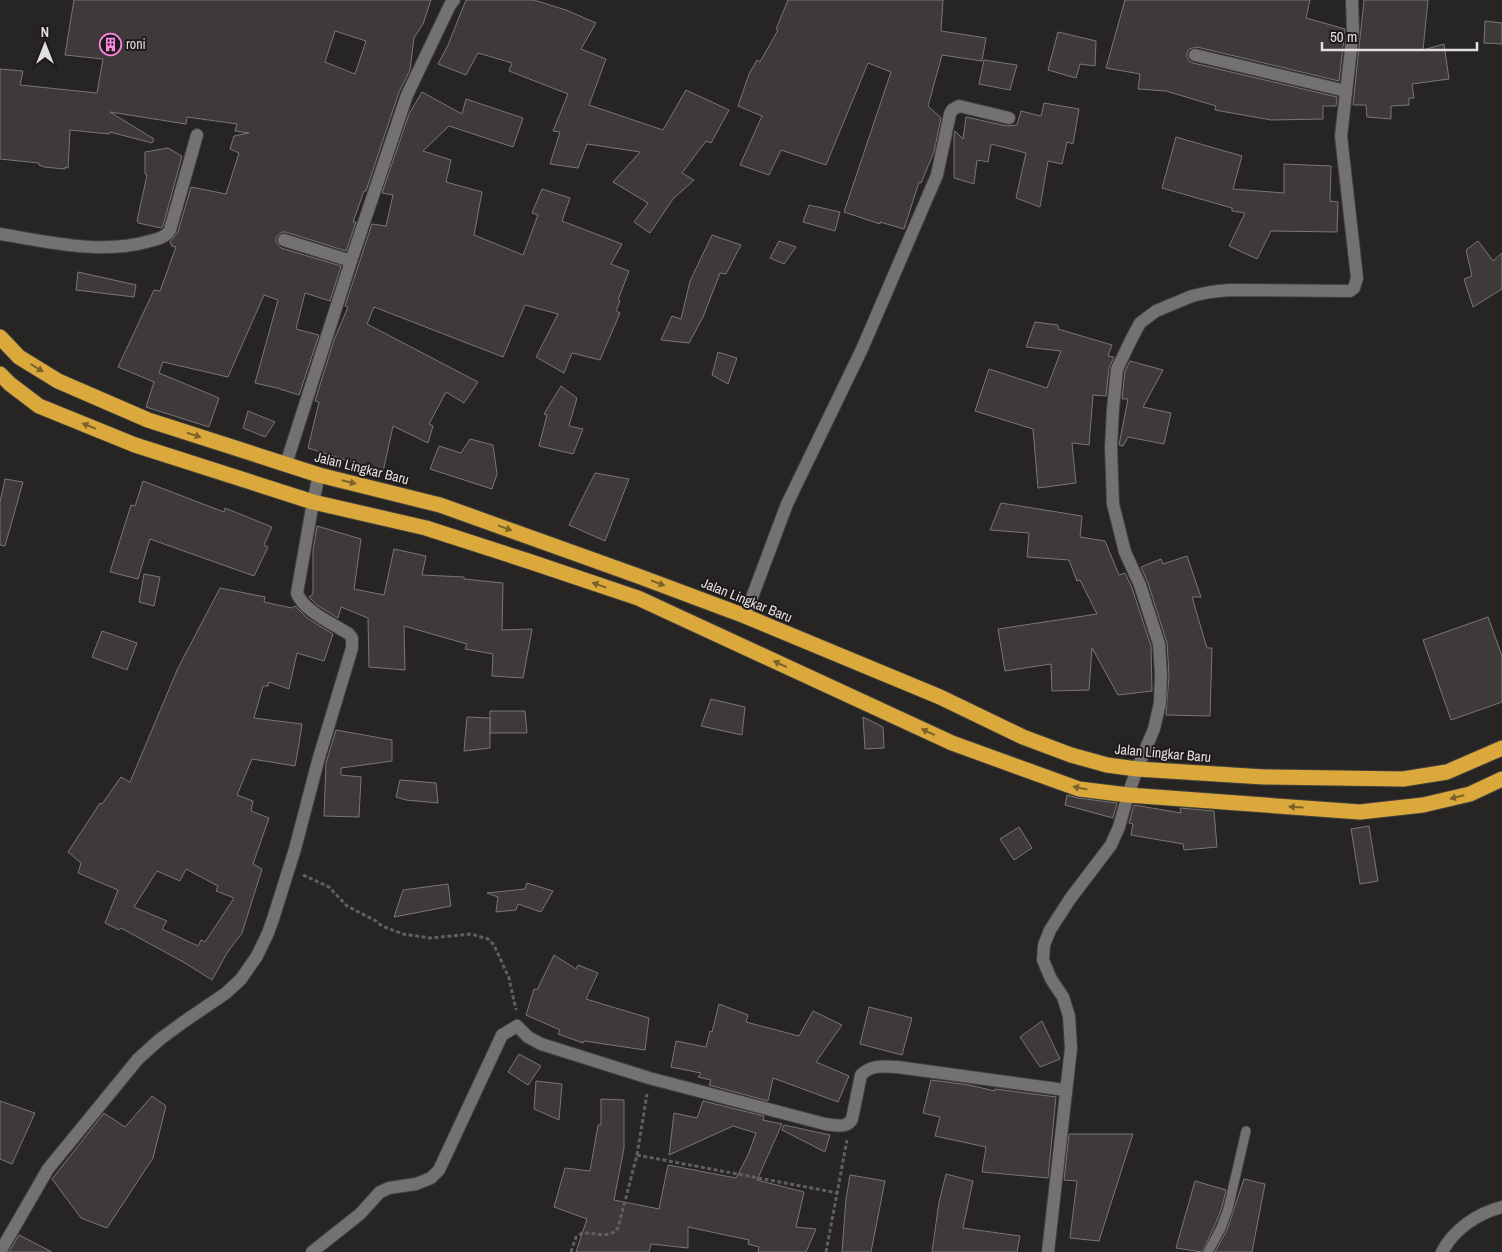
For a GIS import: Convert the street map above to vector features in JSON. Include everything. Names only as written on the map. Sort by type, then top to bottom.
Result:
[{"type":"highway","name":"Jalan Lingkar Baru","points":[[0,337],[19,357],[58,382],[148,420],[319,475],[440,505],[638,576],[746,616],[940,697],[1023,737],[1098,762],[1137,769],[1264,778],[1403,779],[1447,772],[1502,748]]},
{"type":"highway","points":[[0,374],[39,406],[134,445],[313,502],[426,528],[638,598],[952,743],[1079,789],[1128,795],[1360,812],[1423,805],[1470,794],[1502,779]]},
{"type":"street","points":[[286,464],[407,95],[454,0]]},
{"type":"street","points":[[1048,1252],[1071,1048],[1069,1016],[1063,997],[1051,979],[1043,960],[1044,945],[1050,930],[1070,899],[1111,845],[1119,827],[1137,769],[1154,730],[1160,703],[1159,644],[1140,585],[1125,552],[1113,504],[1111,447],[1118,369],[1140,324],[1156,312],[1192,296],[1229,290],[1350,290],[1354,288],[1358,278],[1341,136],[1353,32],[1352,0]]},
{"type":"street","points":[[1195,55],[1346,91]]},
{"type":"street","points":[[746,616],[787,504],[862,349],[937,174],[952,110],[959,106],[1010,118]]},
{"type":"street","points":[[0,234],[58,244],[100,247],[137,245],[164,236],[170,230],[197,135]]},
{"type":"street","points":[[284,240],[351,261]]},
{"type":"street","points":[[0,1252],[48,1169],[138,1059],[174,1029],[226,993],[242,979],[257,956],[268,933],[295,849],[318,761],[352,648],[350,634],[306,607],[297,593],[319,475]]},
{"type":"street","points":[[312,1252],[360,1214],[380,1192],[389,1188],[416,1184],[431,1178],[439,1170],[502,1035],[517,1026],[528,1037],[542,1044],[650,1078],[825,1124],[845,1126],[850,1123],[861,1075],[871,1068],[882,1066],[1065,1090]]},
{"type":"street","points":[[1442,1252],[1448,1242],[1462,1228],[1478,1216],[1502,1207]]},
{"type":"lane","points":[[1208,1252],[1221,1228],[1228,1208],[1246,1131]]},
{"type":"path","points":[[295,849],[299,872],[305,877],[329,887],[347,906],[382,926],[403,934],[430,938],[471,934],[488,940],[494,945],[509,978],[517,1015],[517,1026]]},
{"type":"path","points":[[571,1252],[576,1237],[582,1233],[606,1235],[616,1231],[618,1228],[637,1155],[650,1078]]},
{"type":"path","points":[[826,1252],[850,1123]]},
{"type":"path","points":[[637,1155],[838,1193]]},
{"type":"building","points":[[74,0],[431,0],[423,24],[414,38],[410,70],[399,92],[366,191],[364,191],[353,222],[356,222],[346,251],[286,232],[282,232],[276,237],[276,242],[281,248],[341,266],[330,301],[305,293],[296,329],[319,335],[299,395],[255,383],[278,300],[264,295],[228,377],[163,362],[159,373],[219,398],[209,427],[146,407],[154,382],[118,367],[154,290],[160,291],[176,247],[172,246],[170,242],[178,232],[191,187],[226,194],[239,153],[230,149],[234,136],[249,133],[235,131],[237,124],[187,117],[186,124],[110,112],[154,139],[152,143],[110,132],[109,134],[70,130],[68,168],[44,167],[39,165],[39,163],[0,159],[0,69],[23,71],[20,85],[97,93],[103,59],[65,55]],"holes":[[[335,31],[366,41],[355,74],[325,62]]]},
{"type":"building","points":[[466,0],[534,0],[566,10],[596,23],[581,49],[606,59],[589,105],[663,130],[686,90],[729,110],[711,143],[706,141],[682,173],[694,180],[673,199],[650,233],[634,222],[648,203],[613,182],[640,152],[587,144],[578,168],[550,164],[560,132],[553,131],[568,94],[509,71],[512,63],[478,53],[466,75],[438,64],[448,45]]},
{"type":"building","points":[[788,0],[943,0],[941,31],[986,38],[982,61],[942,55],[928,106],[941,118],[934,152],[921,183],[919,182],[904,229],[880,222],[880,224],[844,212],[891,72],[868,63],[826,165],[781,150],[769,175],[740,165],[762,116],[738,106],[749,74],[757,60],[760,62],[778,30],[776,29]]},
{"type":"building","points":[[1125,0],[1310,0],[1306,18],[1345,29],[1339,81],[1197,47],[1189,49],[1187,57],[1193,63],[1337,97],[1336,106],[1323,106],[1323,119],[1271,120],[1215,110],[1216,106],[1166,91],[1138,89],[1140,74],[1106,68]]},
{"type":"building","points":[[1364,0],[1428,0],[1423,50],[1444,44],[1449,79],[1412,84],[1414,98],[1409,98],[1409,105],[1391,106],[1391,119],[1367,117],[1366,105],[1353,105]]},
{"type":"building","points":[[1485,21],[1502,23],[1502,44],[1484,43]]},
{"type":"building","points":[[1058,32],[1096,41],[1095,66],[1080,64],[1076,78],[1048,70]]},
{"type":"building","points":[[984,60],[1017,65],[1010,90],[979,84]]},
{"type":"building","points":[[422,92],[462,114],[466,99],[523,118],[513,147],[449,126],[423,151],[451,160],[446,182],[482,192],[474,235],[523,255],[538,215],[532,213],[542,189],[570,198],[562,221],[622,244],[611,264],[629,271],[618,300],[620,301],[616,311],[620,313],[600,360],[572,353],[564,373],[536,357],[558,314],[525,305],[503,357],[374,307],[367,324],[478,382],[464,403],[446,392],[429,424],[433,426],[428,443],[393,426],[383,472],[308,448],[319,402],[315,401],[334,340],[348,307],[345,306],[372,224],[386,226],[393,195],[382,193],[409,114]]},
{"type":"building","points":[[1044,103],[1079,109],[1073,144],[1067,142],[1062,164],[1048,161],[1040,207],[1016,198],[1026,153],[991,144],[988,162],[977,160],[974,184],[954,178],[954,136],[955,131],[963,139],[966,117],[1007,126],[1017,125],[1021,111],[1041,116]]},
{"type":"building","points":[[1176,137],[1242,156],[1233,189],[1284,193],[1284,164],[1331,166],[1330,201],[1338,202],[1337,232],[1271,231],[1257,259],[1229,246],[1245,213],[1232,211],[1232,208],[1162,188]]},
{"type":"building","points":[[168,148],[182,156],[163,226],[161,228],[138,223],[147,175],[145,174],[145,152]]},
{"type":"building","points":[[809,205],[840,212],[835,231],[803,222]]},
{"type":"building","points":[[712,235],[741,245],[726,274],[720,273],[703,317],[689,343],[661,340],[672,316],[681,319],[690,281]]},
{"type":"building","points":[[779,241],[796,247],[784,264],[770,258]]},
{"type":"building","points":[[1478,241],[1493,261],[1502,253],[1502,289],[1473,307],[1464,279],[1472,276],[1466,250]]},
{"type":"building","points":[[78,272],[136,285],[134,297],[76,290]]},
{"type":"building","points":[[1035,322],[1058,325],[1058,329],[1112,345],[1108,356],[1114,357],[1109,368],[1106,396],[1093,395],[1089,445],[1072,443],[1076,483],[1038,488],[1033,429],[975,411],[989,369],[1047,388],[1061,351],[1026,347]]},
{"type":"building","points":[[718,352],[737,358],[728,384],[712,375]]},
{"type":"building","points":[[1130,361],[1163,370],[1143,407],[1171,413],[1164,444],[1128,437],[1123,446],[1119,445],[1128,399],[1122,399],[1125,371]]},
{"type":"building","points":[[561,386],[577,398],[569,426],[583,429],[573,454],[539,446],[547,415],[544,414]]},
{"type":"building","points":[[248,411],[275,422],[265,437],[243,428]]},
{"type":"building","points":[[470,439],[493,445],[497,474],[492,489],[430,469],[439,446],[461,453]]},
{"type":"building","points":[[595,473],[629,479],[605,541],[569,525]]},
{"type":"building","points":[[5,479],[23,482],[5,546],[0,545],[0,502]]},
{"type":"building","points":[[143,481],[224,512],[225,508],[272,527],[264,545],[268,547],[254,576],[150,539],[138,579],[110,572],[131,505],[135,506]]},
{"type":"building","points":[[1001,503],[1082,516],[1080,537],[1105,541],[1119,575],[1125,573],[1132,588],[1151,646],[1152,691],[1118,695],[1092,648],[1089,690],[1052,691],[1051,664],[1005,671],[998,629],[1097,614],[1080,580],[1077,581],[1069,560],[1027,557],[1029,533],[990,530]]},
{"type":"building","points":[[317,526],[361,539],[354,589],[384,595],[394,549],[426,556],[422,575],[464,577],[464,579],[503,583],[502,630],[532,629],[523,678],[492,676],[493,654],[465,649],[467,644],[404,626],[405,670],[369,667],[368,618],[341,607],[338,618],[317,605],[309,597],[313,594],[313,551]]},
{"type":"building","points":[[1187,556],[1201,597],[1192,597],[1207,648],[1212,648],[1210,716],[1166,715],[1169,675],[1167,643],[1141,567],[1161,559],[1163,564]]},
{"type":"building","points":[[144,574],[160,577],[154,606],[139,602]]},
{"type":"building","points":[[220,588],[265,597],[264,602],[292,608],[295,606],[307,618],[333,634],[324,661],[297,653],[289,689],[269,682],[268,686],[263,686],[254,718],[302,724],[299,744],[295,766],[252,759],[237,795],[253,801],[251,811],[269,818],[253,864],[262,869],[242,933],[227,953],[212,980],[121,928],[119,930],[105,923],[118,890],[78,873],[81,863],[68,852],[100,803],[102,804],[121,777],[130,782],[178,668]],"holes":[[[186,869],[218,886],[216,891],[234,898],[205,942],[201,940],[198,946],[162,929],[167,921],[134,907],[157,871],[180,881]]]},
{"type":"building","points":[[1488,617],[1502,656],[1502,702],[1451,720],[1423,640]]},
{"type":"building","points":[[102,631],[137,643],[127,670],[92,657]]},
{"type":"building","points":[[711,699],[745,707],[742,735],[701,726]]},
{"type":"building","points":[[490,711],[525,711],[527,733],[490,733]]},
{"type":"building","points":[[467,717],[490,718],[490,748],[464,751]]},
{"type":"building","points":[[863,717],[883,727],[884,748],[865,749]]},
{"type":"building","points":[[336,730],[392,740],[392,761],[341,768],[341,775],[361,777],[359,817],[324,816],[326,763]]},
{"type":"building","points":[[400,780],[436,783],[438,803],[406,800],[396,797]]},
{"type":"building","points":[[1067,795],[1117,803],[1113,818],[1065,805]]},
{"type":"building","points":[[1134,805],[1181,813],[1180,808],[1214,811],[1217,847],[1184,850],[1183,844],[1131,835],[1133,824],[1129,823]]},
{"type":"building","points":[[1369,826],[1378,881],[1360,884],[1351,829]]},
{"type":"building","points":[[1019,827],[1032,848],[1014,860],[1000,839]]},
{"type":"building","points":[[527,883],[553,891],[541,912],[518,904],[516,910],[496,912],[498,897],[487,893],[525,889]]},
{"type":"building","points":[[448,884],[451,906],[394,917],[403,890]]},
{"type":"building","points":[[554,955],[576,969],[578,965],[598,973],[586,999],[649,1018],[645,1050],[584,1041],[583,1043],[558,1034],[560,1030],[526,1015],[534,989],[537,990]]},
{"type":"building","points":[[719,1004],[748,1015],[746,1022],[799,1036],[813,1011],[842,1025],[816,1062],[849,1076],[838,1102],[773,1078],[768,1101],[709,1085],[711,1080],[698,1077],[701,1073],[671,1067],[676,1041],[706,1047]]},
{"type":"building","points":[[869,1007],[912,1018],[902,1055],[860,1044]]},
{"type":"building","points":[[1042,1021],[1060,1059],[1040,1067],[1020,1037]]},
{"type":"building","points":[[519,1054],[541,1066],[528,1085],[508,1072]]},
{"type":"building","points":[[931,1080],[969,1085],[995,1091],[995,1089],[1056,1097],[1048,1178],[982,1172],[986,1147],[935,1136],[940,1117],[923,1113]]},
{"type":"building","points":[[536,1081],[562,1084],[559,1120],[534,1109]]},
{"type":"building","points":[[152,1096],[166,1106],[153,1158],[107,1228],[81,1218],[52,1179],[104,1113],[125,1127]]},
{"type":"building","points":[[601,1099],[624,1100],[624,1148],[614,1200],[659,1209],[668,1165],[736,1178],[748,1155],[756,1133],[733,1126],[669,1155],[674,1113],[697,1118],[703,1101],[764,1116],[763,1120],[782,1124],[757,1180],[804,1192],[796,1227],[816,1229],[806,1252],[758,1252],[759,1247],[748,1244],[749,1240],[688,1227],[688,1248],[651,1244],[649,1252],[576,1252],[587,1219],[554,1207],[565,1168],[590,1171],[598,1125],[601,1125]]},
{"type":"building","points":[[0,1101],[35,1113],[12,1164],[0,1159]]},
{"type":"building","points":[[784,1125],[830,1135],[825,1152],[782,1130]]},
{"type":"building","points":[[1069,1134],[1133,1134],[1099,1241],[1070,1238],[1077,1181],[1064,1180]]},
{"type":"building","points":[[946,1174],[973,1181],[963,1228],[1020,1236],[1017,1252],[932,1252],[939,1202]]},
{"type":"building","points":[[850,1175],[885,1181],[871,1252],[842,1252]]},
{"type":"building","points":[[1244,1179],[1265,1184],[1252,1252],[1215,1252],[1227,1230]]},
{"type":"building","points":[[1195,1181],[1226,1190],[1222,1207],[1202,1252],[1176,1248]]},
{"type":"building","points":[[19,1235],[52,1252],[9,1252]]},
{"type":"place","name":"roni","points":[[110,44]]}]
